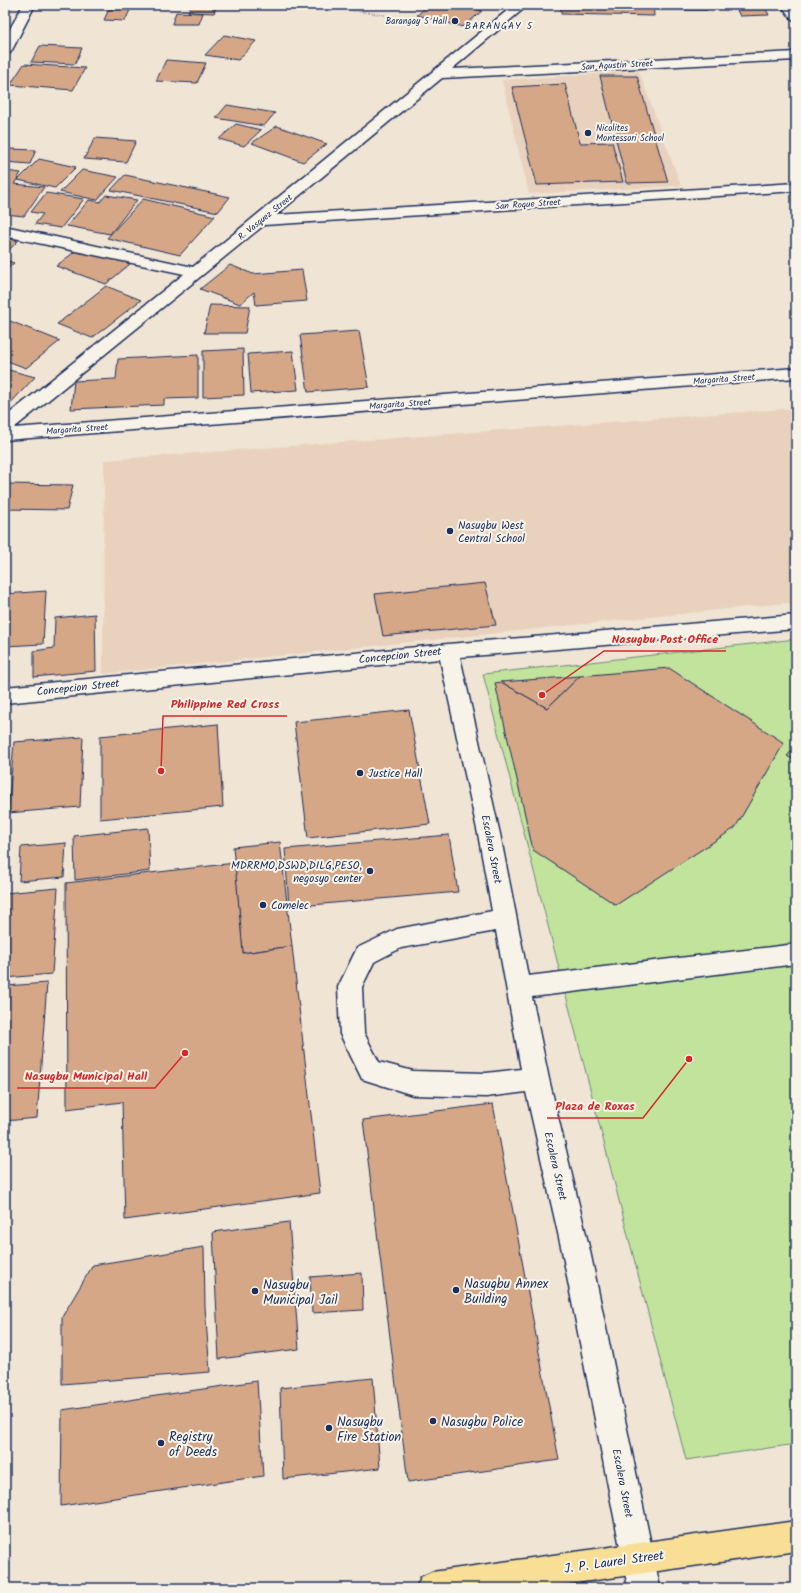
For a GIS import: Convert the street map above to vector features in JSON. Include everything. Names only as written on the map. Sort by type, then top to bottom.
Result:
[{"type":"main road","name":"J. P. Laurel Street","points":[[432,1588],[796,1536]]},
{"type":"street","points":[[5,50],[29,5]]},
{"type":"street","name":"R. Vasquez Street","points":[[5,426],[260,221],[522,5]]},
{"type":"street","points":[[788,5],[796,16]]},
{"type":"street","name":"San Agustin Street","points":[[438,74],[796,56]]},
{"type":"street","name":"San Roque Street","points":[[260,221],[796,188]]},
{"type":"street","points":[[5,230],[196,272]]},
{"type":"street","name":"Margarita Street","points":[[5,434],[796,373]]},
{"type":"street","name":"Concepcion Street","points":[[5,695],[448,650],[796,622]]},
{"type":"street","name":"Escalera Street","points":[[448,650],[489,834],[520,988],[536,1079],[576,1251],[644,1588]]},
{"type":"street","points":[[505,919],[397,940],[365,955],[350,987],[352,1034],[371,1071],[413,1083],[486,1085],[536,1079]]},
{"type":"street","points":[[520,988],[796,954]]},
{"type":"path","points":[[310,5],[385,16]]},
{"type":"shaded area","name":"Nicolites Montessori School","points":[[639,71],[681,186],[529,194],[502,80]]},
{"type":"shaded area","name":"Nasugbu West Central School","points":[[796,408],[796,602],[103,674],[104,460]]},
{"type":"green space","points":[[796,639],[796,1444],[686,1460],[483,674]]},
{"type":"building","points":[[106,5],[139,5],[136,9],[105,7]]},
{"type":"building","points":[[191,5],[217,5],[214,13],[188,12]]},
{"type":"building","name":"Barangay 5 Hall","points":[[429,5],[459,5],[482,11],[463,27],[417,15]]},
{"type":"building","points":[[561,5],[653,5],[654,16],[561,14]]},
{"type":"building","points":[[658,5],[705,5],[707,10],[660,10]]},
{"type":"building","points":[[734,5],[764,5],[769,15],[740,16]]},
{"type":"building","points":[[109,9],[130,10],[125,21],[104,20]]},
{"type":"building","points":[[176,12],[203,13],[199,24],[172,24]]},
{"type":"building","points":[[224,35],[256,41],[238,60],[205,55]]},
{"type":"building","points":[[40,46],[82,48],[75,64],[31,62]]},
{"type":"building","points":[[166,60],[206,63],[197,83],[156,81]]},
{"type":"building","points":[[24,64],[85,68],[73,90],[10,85]]},
{"type":"building","points":[[600,76],[637,76],[668,182],[627,183]]},
{"type":"building","points":[[565,84],[580,143],[612,142],[623,182],[537,185],[512,87]]},
{"type":"building","points":[[227,105],[275,113],[264,126],[216,118]]},
{"type":"building","points":[[236,124],[261,130],[244,146],[219,139]]},
{"type":"building","points":[[277,126],[327,144],[303,162],[252,143]]},
{"type":"building","points":[[95,138],[136,141],[126,162],[84,159]]},
{"type":"building","points":[[10,149],[36,150],[30,164],[5,162]]},
{"type":"building","points":[[39,159],[76,167],[55,188],[18,180]]},
{"type":"building","points":[[82,170],[118,177],[97,200],[60,192]]},
{"type":"building","points":[[6,171],[21,173],[14,184],[44,187],[24,216],[5,214]]},
{"type":"building","points":[[125,175],[230,197],[218,212],[111,190]]},
{"type":"building","points":[[46,193],[84,199],[61,228],[35,224],[43,214],[31,212]]},
{"type":"building","points":[[106,195],[137,200],[110,234],[67,226],[89,200],[100,202]]},
{"type":"building","points":[[143,199],[215,216],[180,255],[107,238]]},
{"type":"building","points":[[5,238],[18,241],[5,254]]},
{"type":"building","points":[[81,247],[130,264],[106,284],[56,266]]},
{"type":"building","points":[[5,260],[14,263],[5,271]]},
{"type":"building","points":[[230,265],[253,274],[302,270],[307,301],[256,305],[254,292],[240,304],[200,289]]},
{"type":"building","points":[[106,286],[141,300],[92,338],[57,324]]},
{"type":"building","points":[[210,305],[250,306],[245,333],[204,333]]},
{"type":"building","points":[[5,319],[60,341],[26,368],[5,360]]},
{"type":"building","points":[[359,331],[369,387],[308,392],[300,335]]},
{"type":"building","points":[[243,349],[244,395],[203,397],[203,351]]},
{"type":"building","points":[[293,351],[298,390],[251,393],[248,354]]},
{"type":"building","points":[[198,355],[198,398],[164,399],[164,405],[71,409],[74,381],[116,379],[118,359]]},
{"type":"building","points":[[5,369],[35,377],[5,409]]},
{"type":"building","points":[[5,484],[73,485],[67,510],[5,509]]},
{"type":"building","points":[[485,583],[496,625],[383,636],[375,594]]},
{"type":"building","points":[[46,591],[43,644],[5,646],[5,594]]},
{"type":"building","points":[[95,614],[96,671],[34,677],[34,651],[54,648],[55,618]]},
{"type":"building","points":[[669,668],[784,743],[735,828],[616,905],[533,850],[495,683],[501,682],[547,708],[580,676]]},
{"type":"building","points":[[580,676],[547,708],[501,682]]},
{"type":"building","name":"Justice Hall","points":[[409,710],[430,824],[308,838],[294,722]]},
{"type":"building","points":[[218,724],[223,807],[100,819],[100,736]]},
{"type":"building","points":[[83,737],[80,807],[8,813],[14,742]]},
{"type":"building","points":[[796,746],[796,761],[787,756]]},
{"type":"building","points":[[148,828],[150,871],[75,880],[74,836]]},
{"type":"building","name":"MDRRMO,DSWD,DILG,PESO, negosyo center","points":[[449,835],[458,892],[289,907],[285,849]]},
{"type":"building","name":"Comelec","points":[[280,842],[292,946],[243,953],[233,847]]},
{"type":"building","points":[[66,843],[64,877],[19,881],[21,847]]},
{"type":"building","points":[[235,863],[243,953],[292,946],[320,1193],[125,1220],[122,1102],[67,1109],[66,883]]},
{"type":"building","points":[[58,888],[52,974],[5,978],[5,893]]},
{"type":"building","points":[[47,983],[37,1118],[5,1121],[5,986]]},
{"type":"building","name":"Nasugbu Annex Building","points":[[493,1104],[559,1460],[408,1482],[363,1120]]},
{"type":"building","name":"Nasugbu Municipal Jail","points":[[289,1222],[299,1349],[219,1359],[213,1232]]},
{"type":"building","points":[[204,1247],[205,1307],[210,1372],[62,1384],[62,1317],[93,1265]]},
{"type":"building","points":[[362,1273],[363,1310],[312,1313],[310,1277]]},
{"type":"building","name":"Nasugbu Fire Station","points":[[373,1378],[380,1468],[283,1479],[280,1388]]},
{"type":"building","name":"Registry of Deeds","points":[[257,1381],[263,1476],[61,1506],[62,1410]]},
{"type":"place","name":"Barangay 5 Hall","points":[[455,21]]},
{"type":"place","name":"Nicolites Montessori School","points":[[588,133]]},
{"type":"place","name":"Nasugbu West Central School","points":[[450,531]]},
{"type":"place","name":"Nasugbu Post Office","points":[[542,695]]},
{"type":"place","name":"Philippine Red Cross","points":[[161,771]]},
{"type":"place","name":"Justice Hall","points":[[360,773]]},
{"type":"place","name":"MDRRMO,DSWD,DILG,PESO, negosyo center","points":[[370,871]]},
{"type":"place","name":"Comelec","points":[[263,905]]},
{"type":"place","name":"Nasugbu Municipal Hall","points":[[185,1053]]},
{"type":"place","name":"Plaza de Roxas","points":[[689,1059]]},
{"type":"place","name":"Nasugbu Annex Building","points":[[456,1290]]},
{"type":"place","name":"Nasugbu Municipal Jail","points":[[255,1291]]},
{"type":"place","name":"Nasugbu Police","points":[[433,1421]]},
{"type":"place","name":"Nasugbu Fire Station","points":[[329,1428]]},
{"type":"place","name":"Registry of Deeds","points":[[161,1443]]},
{"type":"district","name":"BARANGAY 5","points":[[499,25]]}]
